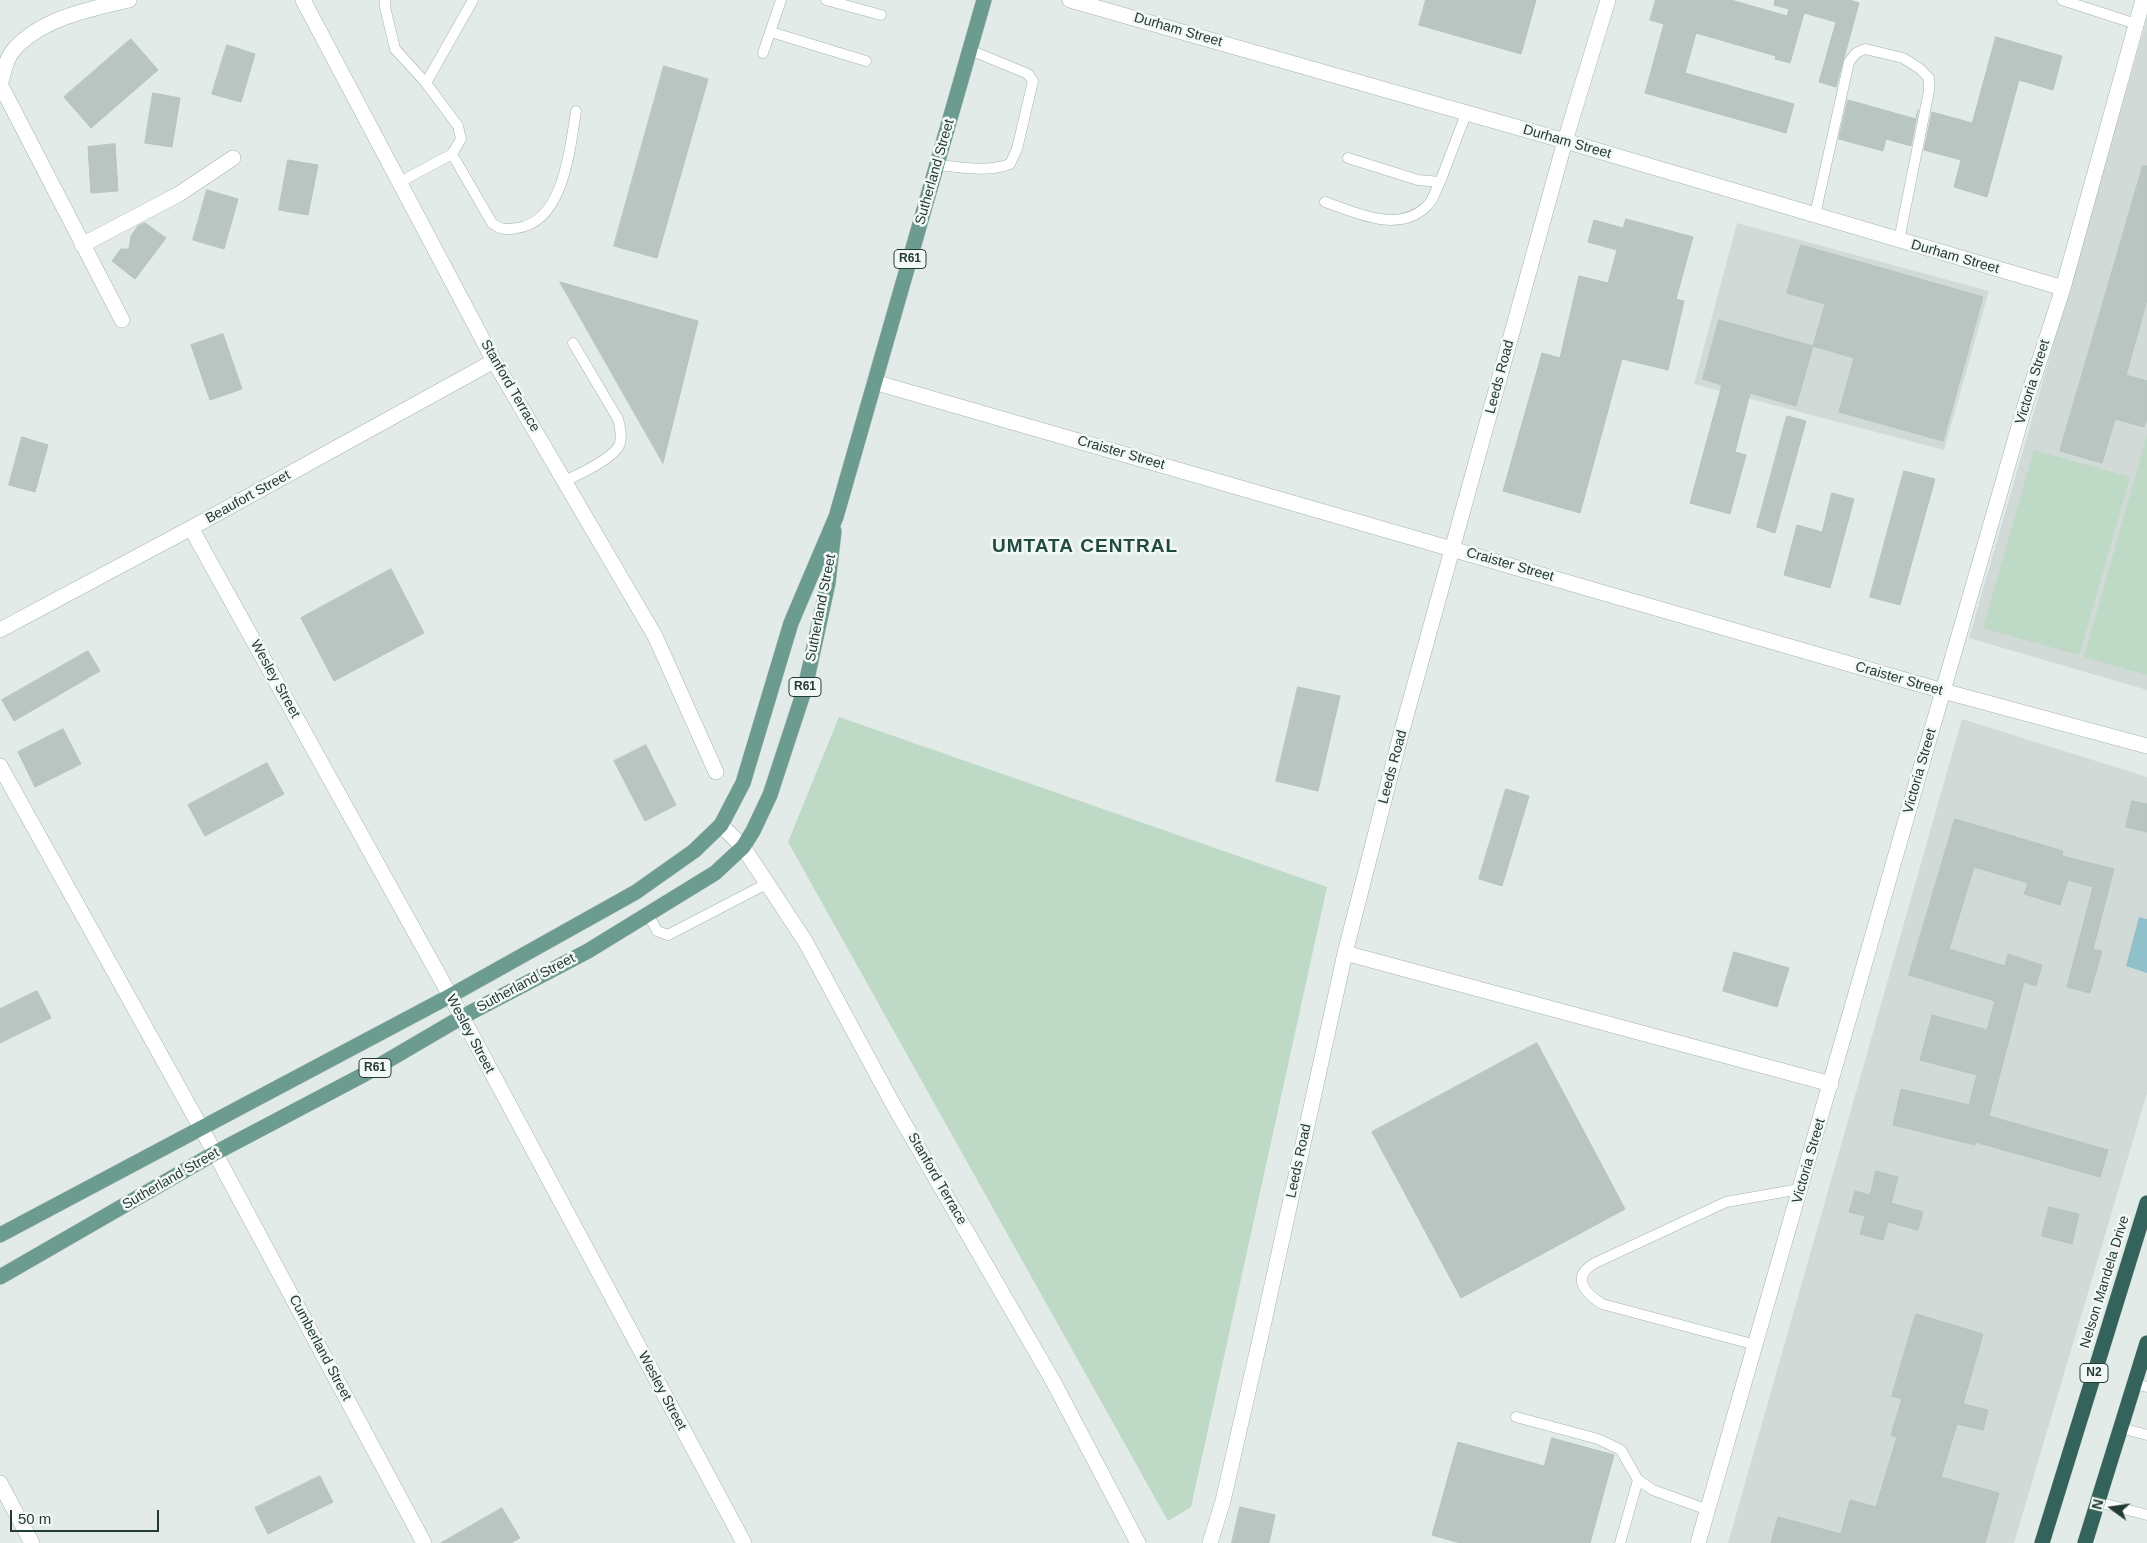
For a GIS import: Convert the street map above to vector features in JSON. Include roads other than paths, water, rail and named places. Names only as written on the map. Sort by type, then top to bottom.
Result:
[{"type":"highway","name":"Nelson Mandela Drive","points":[[2042,1543],[2147,1203]]},
{"type":"highway","points":[[2085,1543],[2121,1428],[2141,1386],[2147,1343]]},
{"type":"main road","name":"Sutherland Street","points":[[0,1277],[216,1153],[363,1075],[462,1017],[588,951],[715,873],[743,847],[770,796],[805,688],[828,583],[836,517],[984,0]]},
{"type":"main road","name":"Sutherland Street","points":[[0,1235],[201,1126],[450,996],[636,892],[694,851],[722,825],[743,783],[791,623],[809,576],[836,517]]},
{"type":"street","points":[[122,320],[0,84],[11,53],[27,37],[51,24],[129,0]]},
{"type":"street","name":"Stanford Terrace","points":[[303,0],[398,183],[494,361],[655,636],[716,772]]},
{"type":"street","name":"Durham Street","points":[[1070,0],[1565,141],[2063,288]]},
{"type":"street","name":"Leeds Road","points":[[1210,1543],[1223,1502],[1345,953],[1401,734],[1565,141],[1608,0]]},
{"type":"street","name":"Victoria Street","points":[[1698,1543],[2026,402],[2063,288],[2143,0]]},
{"type":"street","points":[[82,245],[179,194],[234,158]]},
{"type":"street","name":"Beaufort Street","points":[[0,630],[191,528],[494,361]]},
{"type":"street","name":"Craister Street","points":[[874,382],[1943,691],[2147,746]]},
{"type":"street","name":"Wesley Street","points":[[191,528],[462,1017],[744,1543]]},
{"type":"street","name":"Cumberland Street","points":[[0,766],[216,1153],[424,1543]]},
{"type":"street","name":"Stanford Terrace","points":[[722,825],[743,847],[805,941],[894,1106],[1053,1381],[1138,1543]]},
{"type":"street","points":[[1345,953],[1831,1084]]},
{"type":"street","points":[[0,1483],[32,1543]]},
{"type":"lane","points":[[385,0],[395,50],[426,83],[458,126],[462,139],[452,154],[398,183]]},
{"type":"lane","points":[[426,83],[473,0]]},
{"type":"lane","points":[[763,53],[781,0]]},
{"type":"lane","points":[[826,0],[881,15]]},
{"type":"lane","points":[[2062,0],[2136,24]]},
{"type":"lane","points":[[771,32],[866,61]]},
{"type":"lane","points":[[1816,215],[1849,62],[1856,53],[1865,49],[1903,58],[1919,68],[1929,78],[1929,91],[1899,240]]},
{"type":"lane","points":[[937,165],[987,170],[999,168],[1010,164],[1017,149],[1033,81],[1028,74],[970,50]]},
{"type":"lane","points":[[452,154],[492,223],[499,229],[508,230],[529,227],[546,212],[561,186],[568,162],[576,111]]},
{"type":"lane","points":[[1325,202],[1381,220],[1398,221],[1412,216],[1428,205],[1440,182],[1466,114]]},
{"type":"lane","points":[[1348,158],[1418,180],[1440,182]]},
{"type":"lane","points":[[565,481],[615,453],[620,444],[621,433],[618,419],[573,343]]},
{"type":"lane","points":[[648,914],[657,931],[668,934],[768,884]]},
{"type":"lane","points":[[1756,1345],[1602,1304],[1591,1297],[1582,1286],[1581,1278],[1587,1267],[1726,1202],[1800,1189]]},
{"type":"lane","points":[[1516,1417],[1598,1439],[1621,1450],[1638,1480],[1653,1490],[1708,1510]]},
{"type":"lane","points":[[2121,1428],[2147,1435]]},
{"type":"lane","points":[[1620,1543],[1638,1480]]},
{"type":"lane","points":[[2098,1502],[2147,1515]]},
{"type":"water","points":[[2139,917],[2147,919],[2147,973],[2126,966]]},
{"type":"district","name":"UMTATA CENTRAL","points":[[1085,547]]}]
